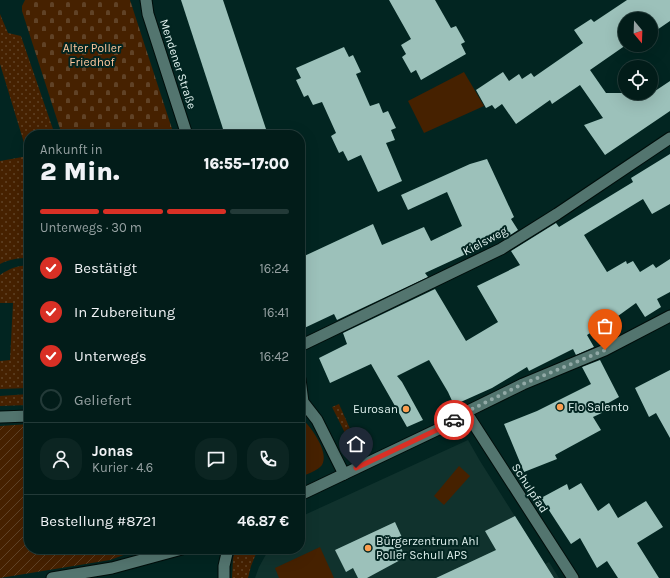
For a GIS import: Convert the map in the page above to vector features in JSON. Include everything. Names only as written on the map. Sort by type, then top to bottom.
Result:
[{"type":"street","name":"Mendener Straße","points":[[146,0],[148,14],[185,130]]},
{"type":"street","name":"Kielsweg","points":[[305,344],[501,248],[557,214],[670,138]]},
{"type":"street","points":[[305,493],[445,426],[466,412],[523,384],[605,350],[670,316]]},
{"type":"street","points":[[305,405],[317,420],[344,474]]},
{"type":"street","name":"Schulpfad","points":[[466,412],[573,578]]},
{"type":"street","points":[[0,417],[24,416]]},
{"type":"street","points":[[52,578],[112,568],[164,554]]},
{"type":"street","points":[[224,578],[224,566],[227,554]]},
{"type":"shaded area","points":[[468,440],[545,564],[549,562],[559,578],[255,578],[266,554],[305,554],[305,515]]},
{"type":"green space","name":"Alter Poller Friedhof","points":[[25,0],[130,0],[172,130],[60,130],[22,11],[22,6]]},
{"type":"green space","points":[[0,14],[8,33],[21,36],[53,130],[24,130],[24,143],[0,64]]},
{"type":"green space","points":[[464,72],[484,106],[424,133],[408,101]]},
{"type":"green space","points":[[24,157],[24,258],[14,259],[0,264],[0,161]]},
{"type":"green space","points":[[24,266],[24,388],[0,389],[0,361],[10,360],[13,303],[0,303],[0,275]]},
{"type":"green space","points":[[24,394],[24,405],[0,406],[0,396]]},
{"type":"green space","points":[[339,404],[359,449],[346,435],[332,407]]},
{"type":"green space","points":[[305,422],[318,439],[324,460],[318,469],[305,475]]},
{"type":"green space","points":[[24,424],[24,554],[126,554],[110,560],[0,578],[0,426]]},
{"type":"green space","points":[[459,466],[470,476],[444,505],[434,496]]},
{"type":"green space","points":[[320,547],[334,578],[279,578],[275,568]]},
{"type":"green space","points":[[234,554],[256,554],[248,578],[232,578]]},
{"type":"building","points":[[181,0],[223,0],[266,130],[223,130]]},
{"type":"building","points":[[389,0],[435,0],[451,28],[456,26],[465,42],[461,44],[466,54],[421,80],[416,70],[411,73],[402,57],[406,54],[401,45],[411,39]]},
{"type":"building","points":[[627,0],[670,0],[670,21],[658,29],[658,12],[618,12],[618,51],[590,70],[606,93],[618,93],[618,100],[658,100],[658,89],[670,81],[670,111],[605,155],[584,125],[603,118],[580,85],[552,104],[550,100],[516,124],[502,104],[495,109],[492,105],[486,108],[476,90],[503,72],[509,81],[519,74],[522,79],[531,73],[534,77],[583,43],[574,30],[591,19],[594,22]]},
{"type":"building","points":[[344,47],[349,57],[353,55],[361,72],[356,74],[370,106],[379,103],[383,113],[388,111],[396,128],[391,130],[395,140],[386,143],[402,181],[378,192],[361,155],[348,161],[343,151],[339,153],[331,136],[336,133],[322,102],[313,105],[308,95],[304,97],[296,80],[301,78],[296,68]]},
{"type":"building","points":[[670,154],[670,204],[652,214],[643,199],[584,235],[607,272],[626,261],[627,264],[633,261],[640,272],[653,264],[656,268],[670,259],[670,292],[657,299],[661,307],[645,317],[636,303],[587,335],[594,347],[576,355],[573,349],[529,371],[527,367],[492,388],[454,405],[429,360],[397,376],[402,382],[423,420],[407,427],[371,364],[330,383],[319,358],[347,344],[343,333],[435,289],[466,341],[498,322],[477,286],[520,265],[511,251],[556,223],[559,227],[633,182],[631,178]]},
{"type":"building","points":[[487,159],[514,217],[511,219],[518,230],[504,239],[503,237],[425,273],[428,277],[337,320],[334,314],[305,328],[305,256],[373,224],[382,245],[424,227],[431,241],[462,226],[447,192],[408,210],[401,195],[470,164]]},
{"type":"building","points":[[600,360],[619,397],[603,406],[606,411],[593,417],[601,430],[555,455],[557,459],[524,472],[504,424],[537,411],[591,384],[582,367]]},
{"type":"building","points":[[670,370],[670,438],[656,413],[649,417],[635,388]]},
{"type":"building","points":[[581,483],[598,511],[609,503],[618,518],[646,501],[663,527],[637,543],[659,578],[618,578],[607,561],[597,568],[580,538],[571,544],[541,498],[567,484],[569,490]]},
{"type":"building","points":[[515,516],[554,578],[436,578],[496,550],[485,531]]},
{"type":"building","name":"Bürgerzentrum Ahl Poller Schull APS","points":[[395,522],[405,544],[400,546],[405,556],[403,557],[404,558],[367,578],[358,578],[353,568],[346,572],[335,550]]},
{"type":"way so far","points":[[454,420],[466,412],[523,384],[605,350]]},
{"type":"place","name":"Flo Salento","points":[[560,407]]},
{"type":"place","name":"Eurosan","points":[[406,409]]},
{"type":"place","name":"Bürgerzentrum Ahl Poller Schull APS","points":[[368,548]]},
{"type":"route","points":[[356,468],[417,440],[454,420]]}]
